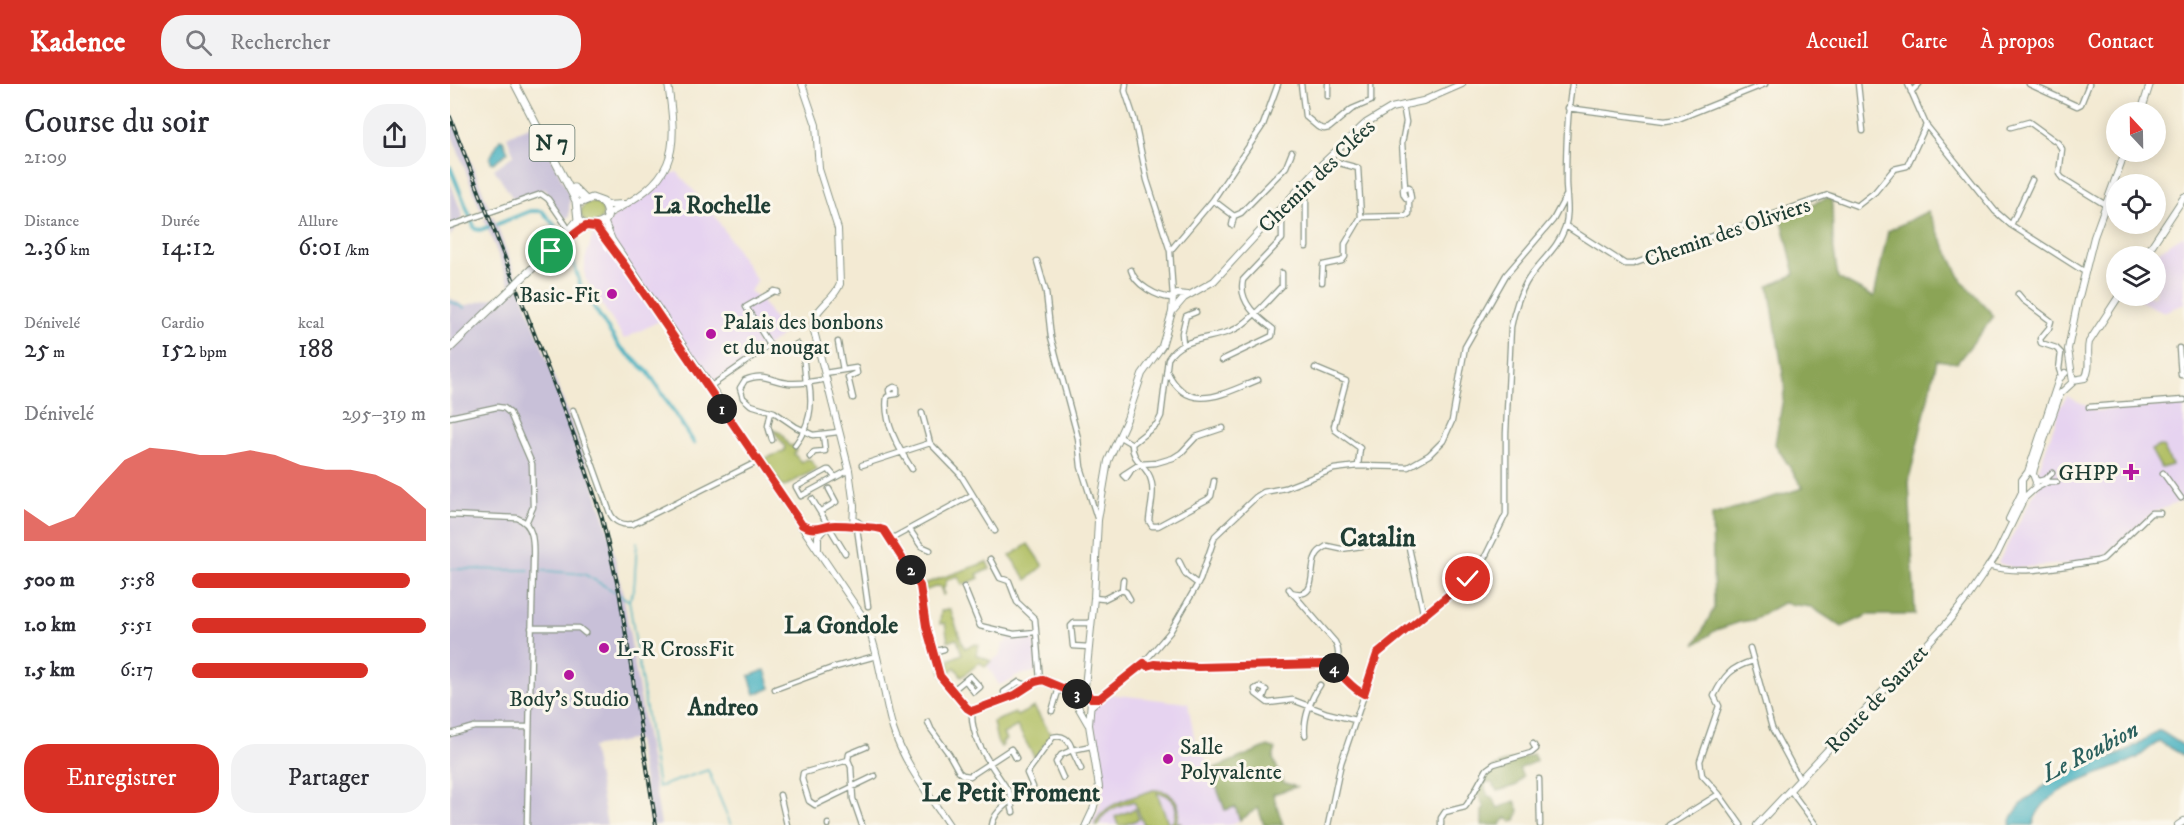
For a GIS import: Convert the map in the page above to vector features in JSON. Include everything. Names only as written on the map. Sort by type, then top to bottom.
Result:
[{"type":"main road","name":"N 7","points":[[515,84],[542,132],[578,206]]},
{"type":"main road","name":"N 7","points":[[520,84],[569,180],[578,195],[585,199]]},
{"type":"main road","points":[[596,227],[605,218],[655,184],[669,159],[674,143],[674,126],[668,84]]},
{"type":"main road","points":[[802,84],[816,126],[817,159],[838,229],[840,284],[837,292],[818,311],[813,319],[813,327],[849,470],[856,525],[827,526],[813,535]]},
{"type":"main road","name":"Chemin des Clées","points":[[1176,298],[1188,295],[1214,281],[1320,166],[1366,123],[1391,108],[1423,101],[1462,84]]},
{"type":"main road","points":[[2144,102],[2150,84]]},
{"type":"main road","points":[[2113,306],[2087,349],[2088,374],[2085,378],[2068,376],[2059,384],[2032,477],[2028,490],[2021,483],[2032,477],[2060,394],[2070,387],[2068,376],[2065,347],[2104,204],[2121,162]]},
{"type":"main road","points":[[2152,246],[2184,197]]},
{"type":"main road","points":[[450,348],[570,231],[578,220],[578,206],[585,199],[596,198],[605,205],[628,204]]},
{"type":"main road","points":[[605,205],[605,218],[612,240],[711,386],[749,447]]},
{"type":"main road","points":[[578,220],[586,226],[596,227],[626,267],[796,517],[813,535],[819,551],[866,622],[899,743],[949,825]]},
{"type":"main road","points":[[551,251],[586,226]]},
{"type":"main road","points":[[1100,698],[1088,709],[1078,708],[1085,687],[1094,598],[1098,520],[1108,461],[1120,436],[1142,374],[1162,346],[1176,298]]},
{"type":"main road","points":[[2059,384],[2065,389]]},
{"type":"main road","name":"Route de Sauzet","points":[[1757,825],[1947,623],[1972,591],[1996,554],[2028,490]]},
{"type":"main road","points":[[1082,696],[1100,698]]},
{"type":"main road","points":[[1082,696],[1088,709],[1091,746],[1099,777],[1093,810],[1086,825]]},
{"type":"main road","points":[[2178,825],[2184,821]]},
{"type":"street","points":[[1126,84],[1125,91],[1134,118],[1148,180],[1170,251],[1172,286],[1176,298],[1158,296],[1133,276],[1131,270]]},
{"type":"street","points":[[1170,251],[1213,200],[1263,125],[1278,84]]},
{"type":"street","points":[[1301,84],[1305,116],[1324,129],[1329,128],[1352,109],[1371,101],[1371,84]]},
{"type":"street","points":[[1328,84],[1328,96]]},
{"type":"street","points":[[1328,825],[1341,763],[1377,654],[1468,579],[1486,555],[1506,514],[1506,433],[1511,327],[1514,312],[1526,284],[1555,248],[1566,226],[1568,210],[1566,141],[1572,84]]},
{"type":"street","points":[[1568,108],[1665,121],[1678,119],[1765,84]]},
{"type":"street","points":[[1857,84],[1863,131]]},
{"type":"street","points":[[1908,84],[1926,125],[1995,211],[2011,225],[2085,272]]},
{"type":"street","points":[[1911,92],[1919,84]]},
{"type":"street","points":[[2029,84],[2073,106],[2081,104],[2089,84]]},
{"type":"street","points":[[1361,217],[1406,216],[1410,210],[1410,190],[1409,187],[1405,187],[1402,143],[1406,122],[1402,105]]},
{"type":"street","points":[[2011,128],[2029,122],[2058,143],[2062,149],[2059,174],[2062,178],[2104,204]]},
{"type":"street","name":"Chemin des Oliviers","points":[[1566,226],[1625,264],[1633,264],[1828,195],[1857,206],[1875,192],[1894,170],[1907,166],[1926,125]]},
{"type":"street","points":[[1234,216],[1241,213],[1286,168],[1292,152]]},
{"type":"street","points":[[1320,166],[1332,161],[1358,168],[1361,217],[1345,244],[1345,257],[1342,261],[1323,265],[1322,282]]},
{"type":"street","points":[[2011,225],[2032,180]]},
{"type":"street","points":[[1302,186],[1306,197],[1305,247]]},
{"type":"street","points":[[450,226],[541,194],[548,199],[570,231]]},
{"type":"street","points":[[1100,698],[1144,663],[1173,626],[1198,584],[1215,536],[1256,497],[1264,492],[1284,488],[1326,471],[1358,466],[1408,467],[1429,455],[1443,441],[1452,421],[1466,347],[1506,275],[1553,219],[1566,196]]},
{"type":"street","points":[[1213,200],[1234,216]]},
{"type":"street","points":[[1222,360],[1272,336],[1273,329],[1250,311],[1242,286],[1243,280],[1282,239],[1282,218],[1278,210]]},
{"type":"street","points":[[1232,225],[1234,216]]},
{"type":"street","points":[[1037,261],[1046,292],[1051,338],[1078,438],[1082,467],[1098,520]]},
{"type":"street","points":[[1132,444],[1157,424],[1161,416],[1168,359],[1171,353],[1183,345],[1241,326],[1282,286],[1282,273]]},
{"type":"street","points":[[711,386],[770,345],[746,307],[774,291],[778,292]]},
{"type":"street","points":[[2018,294],[2050,321],[2049,328],[2040,339],[2041,343],[2056,348],[2061,353],[2059,369],[2068,376]]},
{"type":"street","points":[[1183,345],[1182,333],[1186,316],[1196,312]]},
{"type":"street","points":[[784,352],[797,344],[800,336]]},
{"type":"street","points":[[838,342],[853,398]]},
{"type":"street","points":[[795,445],[806,431],[812,399],[803,353],[797,344]]},
{"type":"street","points":[[1162,346],[1171,353]]},
{"type":"street","points":[[2179,348],[2181,375],[2184,375]]},
{"type":"street","points":[[1158,353],[1168,359]]},
{"type":"street","points":[[838,432],[813,435],[771,411],[751,405],[743,398],[740,388],[745,380],[757,375],[784,382],[808,383],[845,369],[856,368],[857,373],[848,377]]},
{"type":"street","points":[[1315,368],[1346,381],[1334,426],[1335,430],[1360,448],[1358,466]]},
{"type":"street","points":[[1167,371],[1176,386],[1196,398],[1210,398],[1258,380]]},
{"type":"street","points":[[897,388],[889,390],[890,395],[886,403],[894,437],[912,469]]},
{"type":"street","points":[[2089,407],[2184,400]]},
{"type":"street","points":[[450,417],[497,407],[504,408],[510,413],[532,464],[534,507],[526,523]]},
{"type":"street","points":[[573,410],[610,513],[613,519],[626,526],[759,461]]},
{"type":"street","points":[[771,411],[768,426],[772,440]]},
{"type":"street","points":[[922,413],[930,443],[960,474],[995,531]]},
{"type":"street","points":[[1130,472],[1140,464],[1156,464],[1173,458],[1202,434],[1223,428]]},
{"type":"street","points":[[810,457],[814,452],[825,451],[823,434]]},
{"type":"street","points":[[1120,436],[1132,444]]},
{"type":"street","points":[[862,465],[930,443]]},
{"type":"street","points":[[1132,444],[1132,454],[1149,474],[1153,502],[1149,521],[1155,526],[1177,517],[1208,499],[1211,496],[1214,481]]},
{"type":"street","points":[[1149,474],[1156,464]]},
{"type":"street","points":[[834,477],[830,470],[826,470],[796,487],[801,496],[849,470]]},
{"type":"street","points":[[2032,477],[2039,482],[2046,480],[2052,473]]},
{"type":"street","points":[[2163,473],[2181,498]]},
{"type":"street","points":[[2028,490],[2048,482],[2057,482]]},
{"type":"street","points":[[821,511],[836,502],[828,489]]},
{"type":"street","points":[[891,539],[972,495]]},
{"type":"street","points":[[812,499],[845,553]]},
{"type":"street","points":[[1988,566],[2031,571],[2097,561],[2103,559],[2151,513],[2160,513]]},
{"type":"street","points":[[450,515],[517,518],[530,528],[533,540],[527,825]]},
{"type":"street","points":[[856,525],[869,527]]},
{"type":"street","points":[[856,525],[882,529],[891,539],[920,586],[926,626],[940,676],[972,711],[980,748],[1013,802]]},
{"type":"street","points":[[856,525],[868,606]]},
{"type":"street","points":[[910,530],[921,546],[930,550]]},
{"type":"street","points":[[1334,668],[1339,657],[1339,650],[1335,642],[1290,590],[1300,595],[1311,585],[1314,559],[1317,553],[1327,546],[1341,549],[1404,540],[1408,543],[1424,617]]},
{"type":"street","points":[[990,559],[1000,578],[1009,581],[1017,602],[1035,619],[1040,680]]},
{"type":"street","points":[[1179,561],[1186,575],[1198,584]]},
{"type":"street","points":[[1122,590],[1123,580]]},
{"type":"street","points":[[964,587],[980,627],[1014,634],[1036,632]]},
{"type":"street","points":[[1094,598],[1104,599],[1122,590]]},
{"type":"street","points":[[1122,590],[1130,599]]},
{"type":"street","points":[[1089,647],[1073,646],[1071,626],[1074,623],[1091,623]]},
{"type":"street","points":[[531,628],[579,627],[585,633]]},
{"type":"street","points":[[1750,648],[1772,728],[1800,780]]},
{"type":"street","points":[[933,652],[944,649]]},
{"type":"street","points":[[775,689],[832,668],[876,656]]},
{"type":"street","points":[[1148,658],[1154,664]]},
{"type":"street","points":[[1741,825],[1702,775],[1700,761],[1704,743],[1719,706],[1714,696],[1723,678],[1739,664],[1753,661]]},
{"type":"street","points":[[1144,663],[1147,666],[1154,664],[1198,667],[1324,664],[1334,668],[1356,691],[1364,694]]},
{"type":"street","points":[[952,691],[964,680]]},
{"type":"street","points":[[1040,680],[1072,696],[1082,696]]},
{"type":"street","points":[[972,711],[1006,699],[1040,680],[1082,696]]},
{"type":"street","points":[[1006,699],[1004,692],[1006,689],[1019,682],[1029,686]]},
{"type":"street","points":[[1305,735],[1304,728],[1310,706],[1320,685]]},
{"type":"street","points":[[1082,696],[1085,687]]},
{"type":"street","points":[[1052,711],[1059,688]]},
{"type":"street","points":[[1263,698],[1268,703],[1293,700],[1355,720]]},
{"type":"street","points":[[928,722],[963,775],[970,776],[1011,749],[1016,758]]},
{"type":"street","points":[[450,734],[474,727],[529,728]]},
{"type":"street","points":[[1013,812],[1011,807],[1015,797],[1033,787],[1027,772],[1053,737],[1064,737],[1081,769]]},
{"type":"street","points":[[1441,825],[1441,818],[1445,812],[1465,807],[1487,769],[1494,764],[1531,753],[1536,749],[1533,744]]},
{"type":"street","points":[[1063,778],[1056,762],[1059,757],[1072,750],[1091,746]]},
{"type":"street","points":[[862,825],[852,799],[848,760],[849,754],[866,747]]},
{"type":"street","points":[[848,760],[806,771],[802,776],[809,801],[815,805],[875,776]]},
{"type":"street","points":[[1539,778],[1540,825]]},
{"type":"street","points":[[1790,790],[1816,825]]},
{"type":"street","points":[[1669,825],[1719,794]]},
{"type":"street","points":[[780,795],[787,825]]},
{"type":"street","points":[[993,825],[995,814],[1002,806],[1013,802]]},
{"type":"shaded area","points":[[450,107],[489,208],[481,211],[450,130]]},
{"type":"shaded area","points":[[535,123],[570,196],[569,217],[565,218],[561,215],[544,189],[514,200],[494,169],[514,155],[507,137]]},
{"type":"shaded area","points":[[677,172],[711,210],[757,281],[750,291],[762,301],[784,334],[712,384],[667,317],[624,339],[585,278],[585,260],[593,234],[616,215],[648,195],[662,183],[667,175]]},
{"type":"shaded area","points":[[450,182],[463,216],[450,237]]},
{"type":"shaded area","points":[[493,216],[517,279],[510,285],[484,219]]},
{"type":"shaded area","points":[[2184,235],[2184,304],[2163,312],[2150,306],[2166,306],[2166,246]]},
{"type":"shaded area","points":[[519,285],[589,469],[610,535],[624,600],[661,825],[651,825],[637,739],[592,747],[607,825],[450,825],[450,298],[464,306],[511,293]]},
{"type":"shaded area","points":[[2067,396],[2096,411],[2184,404],[2184,500],[2152,513],[2101,561],[2014,568],[1998,563],[2041,480],[2037,474],[2061,406]]},
{"type":"shaded area","points":[[1008,635],[1034,635],[1037,668],[1035,672],[1014,676],[1014,679],[999,685],[987,665],[1001,654],[1003,643],[1006,643]]},
{"type":"shaded area","points":[[1108,694],[1188,703],[1195,742],[1201,747],[1225,810],[1235,807],[1240,820],[1230,825],[1091,825],[1100,805],[1104,782],[1091,715],[1094,707]]},
{"type":"green space","points":[[1832,196],[1833,244],[1838,278],[1874,297],[1888,231],[1928,211],[1962,281],[1994,316],[1957,363],[1937,360],[1909,480],[1915,615],[1868,615],[1842,627],[1811,607],[1783,603],[1753,620],[1716,630],[1695,645],[1714,608],[1712,515],[1803,488],[1775,444],[1785,387],[1769,286],[1795,274],[1781,216]]},
{"type":"green space","points":[[592,202],[600,205],[603,213],[600,221],[592,224],[584,221],[581,213],[584,205]]},
{"type":"green space","points":[[773,430],[781,433],[789,446],[793,445],[796,450],[794,454],[801,462],[811,460],[817,469],[783,487],[764,459],[784,451],[785,447]]},
{"type":"green space","points":[[2159,446],[2163,447],[2172,465],[2161,468],[2151,450]]},
{"type":"green space","points":[[1028,544],[1043,566],[1027,580],[1010,556]]},
{"type":"green space","points":[[987,562],[990,569],[977,574],[979,578],[962,585],[958,576],[947,580],[943,595],[941,587],[938,586],[924,591],[924,584]]},
{"type":"green space","points":[[950,609],[964,648],[979,645],[976,655],[991,661],[985,667],[980,662],[962,677],[955,667],[943,677],[940,668],[950,665],[949,660],[962,654],[957,639],[948,641],[945,623],[940,624],[941,611]]},
{"type":"green space","points":[[1034,707],[1051,735],[1035,758],[1017,726],[1003,734],[1006,740],[1002,742],[1001,747],[997,741],[993,722],[1015,713],[1017,716]]},
{"type":"green space","points":[[1268,746],[1276,749],[1273,758],[1283,782],[1296,787],[1273,794],[1283,825],[1264,825],[1258,808],[1240,820],[1235,807],[1225,810],[1210,770]]},
{"type":"green space","points":[[1533,754],[1536,761],[1519,769],[1523,776],[1517,785],[1498,791],[1492,783],[1485,782],[1488,796],[1492,797],[1498,808],[1515,801],[1519,810],[1516,820],[1511,821],[1506,818],[1500,825],[1482,825],[1484,808],[1477,791],[1482,780],[1499,764]]},
{"type":"green space","points":[[1153,790],[1166,792],[1175,800],[1179,811],[1175,824],[1180,822],[1181,824],[1170,825],[1176,814],[1175,804],[1168,796],[1157,793],[1169,825],[1144,825],[1134,801],[1108,812],[1098,825],[1095,825],[1104,811],[1111,806]]},
{"type":"green space","points":[[1135,809],[1139,819],[1118,825],[1115,817]]},
{"type":"water","points":[[500,139],[503,140],[508,152],[493,163],[490,158]]},
{"type":"water","points":[[765,670],[771,688],[755,694],[749,676]]},
{"type":"water","points":[[2159,730],[2184,746],[2184,756],[2160,742],[2137,758],[2062,790],[2039,811],[2033,825],[2010,825],[2021,805],[2044,786],[2083,766],[2121,754]]},
{"type":"waterway","points":[[450,167],[475,229],[488,227]]},
{"type":"waterway","points":[[498,224],[530,211],[542,211],[555,226]]},
{"type":"waterway","points":[[571,254],[581,287],[619,346],[648,372],[694,443]]},
{"type":"waterway","points":[[450,301],[464,308]]},
{"type":"waterway","points":[[637,542],[634,590],[629,600],[658,787],[708,770],[731,825]]},
{"type":"waterway","points":[[450,569],[529,570]]},
{"type":"waterway","points":[[537,570],[584,574],[615,592]]},
{"type":"waterway","points":[[620,595],[628,600]]},
{"type":"railway","points":[[450,117],[578,446],[602,518],[619,591],[656,825]]},
{"type":"place","name":"Basic-Fit","points":[[612,294]]},
{"type":"place","name":"Palais des bonbons et du nougat","points":[[711,334]]},
{"type":"place","name":"GHPP","points":[[2131,472]]},
{"type":"place","name":"L-R CrossFit","points":[[604,648]]},
{"type":"place","name":"Body's Studio","points":[[569,675]]},
{"type":"place","name":"Salle Polyvalente","points":[[1168,759]]},
{"type":"district","name":"La Rochelle","points":[[712,205]]},
{"type":"district","name":"Catalin","points":[[1378,537]]},
{"type":"district","name":"La Gondole","points":[[841,625]]},
{"type":"district","name":"Andreo","points":[[723,707]]},
{"type":"district","name":"Le Petit Froment","points":[[1011,792]]},
{"type":"route","points":[[551,251],[586,226],[596,227],[626,267],[802,525],[815,529],[833,525],[856,528],[874,527],[884,530],[918,580],[926,626],[940,676],[972,711],[1015,695],[1035,682],[1043,680],[1079,695],[1088,694],[1090,698],[1100,698],[1144,663],[1147,666],[1154,664],[1198,667],[1324,664],[1334,668],[1356,691],[1364,694],[1377,654],[1468,579]]},
{"type":"water label","name":"Le Roubion","points":[[2090,751]]}]
